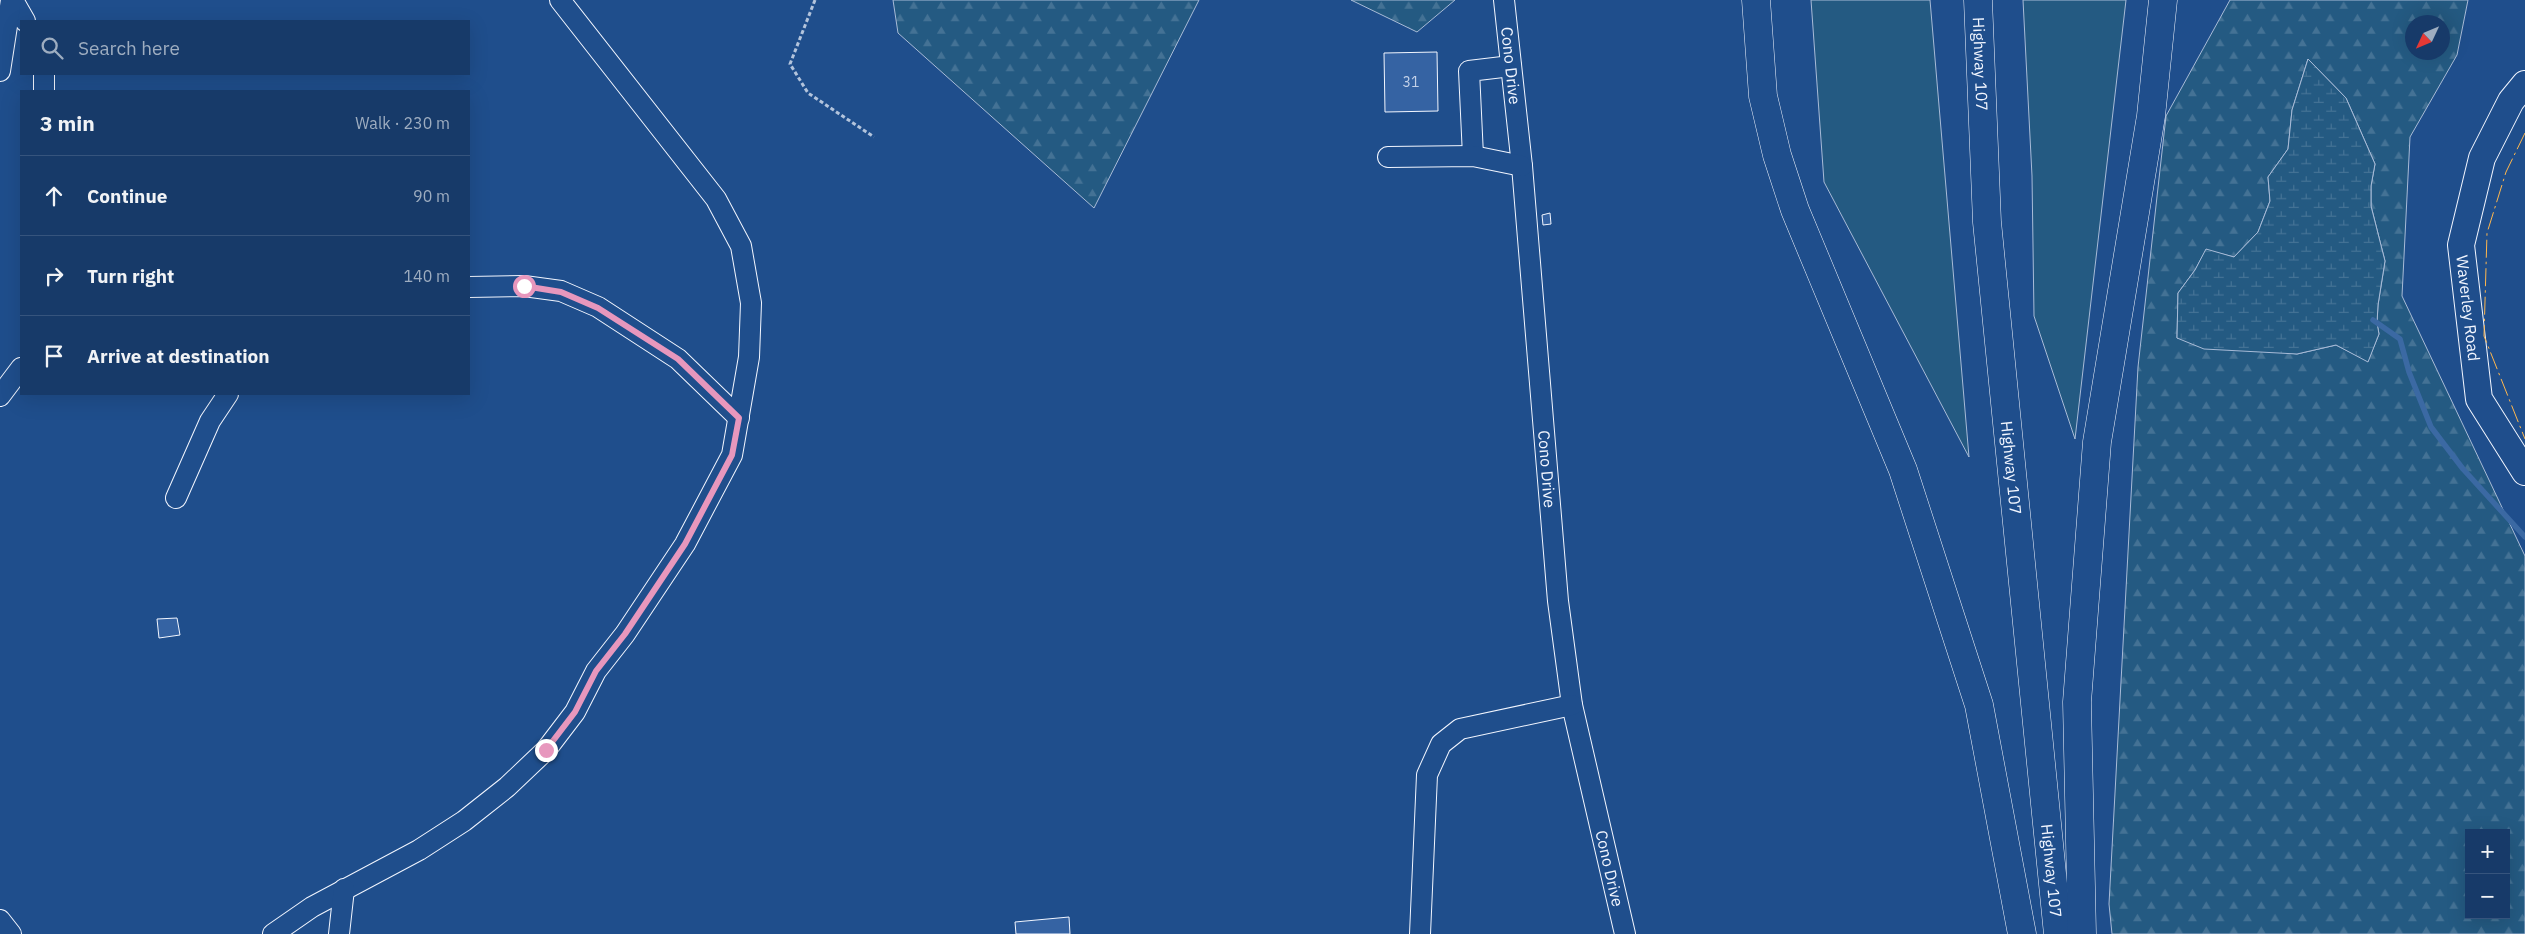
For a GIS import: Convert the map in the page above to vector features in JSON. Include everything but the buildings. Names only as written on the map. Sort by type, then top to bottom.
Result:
[{"type":"highway","points":[[1756,0],[1763,96],[1777,155],[1794,210],[1904,470],[1978,705],[2022,934]]},
{"type":"highway","name":"Highway 107","points":[[1978,0],[1987,222],[2058,934]]},
{"type":"highway","points":[[2082,934],[2077,702],[2097,442],[2151,116],[2163,0]]},
{"type":"main road","name":"Waverley Road","points":[[2525,84],[2511,101],[2482,158],[2461,244],[2479,399],[2525,472]]},
{"type":"street","points":[[12,0],[25,20]]},
{"type":"street","points":[[0,70],[12,0]]},
{"type":"street","points":[[273,934],[305,911],[419,850],[464,821],[507,787],[562,731],[587,692],[596,671],[625,634],[685,544],[732,455],[749,357],[750,303],[741,246],[716,199],[560,0]]},
{"type":"street","name":"Cono Drive","points":[[1504,0],[1522,166],[1558,601],[1572,705],[1625,934]]},
{"type":"street","points":[[1474,156],[1470,71],[1511,66]]},
{"type":"street","points":[[44,75],[44,90]]},
{"type":"street","points":[[1388,157],[1474,156],[1522,166]]},
{"type":"street","points":[[470,286],[524,286],[561,292],[598,308],[678,359],[739,418]]},
{"type":"street","points":[[0,394],[20,369]]},
{"type":"street","points":[[176,498],[210,421],[227,395]]},
{"type":"street","points":[[1420,934],[1427,775],[1441,744],[1460,729],[1572,705]]},
{"type":"street","points":[[339,934],[344,889]]},
{"type":"street","points":[[0,920],[11,934]]},
{"type":"path","points":[[814,0],[790,64],[808,93],[874,137]]},
{"type":"green space","points":[[893,0],[1199,0],[1094,208],[898,33]]},
{"type":"green space","points":[[1351,0],[1455,0],[1417,32]]},
{"type":"green space","points":[[1811,0],[1930,0],[1969,457],[1824,182]]},
{"type":"green space","points":[[2023,0],[2126,0],[2075,439],[2034,316],[2032,176]]},
{"type":"green space","points":[[2230,0],[2468,0],[2457,55],[2410,137],[2402,296],[2525,556],[2525,934],[2112,934],[2109,904],[2138,367],[2166,116]],"holes":[[[2308,59],[2346,98],[2375,164],[2371,186],[2371,206],[2385,261],[2378,305],[2377,323],[2379,334],[2368,361],[2336,345],[2297,354],[2177,338],[2178,293],[2195,270],[2206,250],[2234,257],[2258,232],[2270,201],[2268,177],[2288,149],[2292,110]]]},
{"type":"green space","points":[[2308,59],[2346,98],[2375,164],[2371,186],[2371,206],[2385,261],[2378,305],[2377,323],[2379,334],[2368,362],[2336,345],[2297,354],[2204,349],[2177,338],[2178,293],[2195,270],[2206,249],[2234,257],[2258,232],[2270,201],[2268,177],[2288,149],[2292,110]]},
{"type":"waterway","points":[[2373,320],[2400,339],[2409,372],[2431,427],[2463,469],[2525,537]]},
{"type":"power","points":[[2525,133],[2506,172],[2487,233],[2484,336],[2525,439]]},
{"type":"route","points":[[524,286],[561,292],[598,308],[678,359],[739,418],[732,455],[685,544],[625,634],[596,671],[587,692],[575,712],[546,750]]}]
